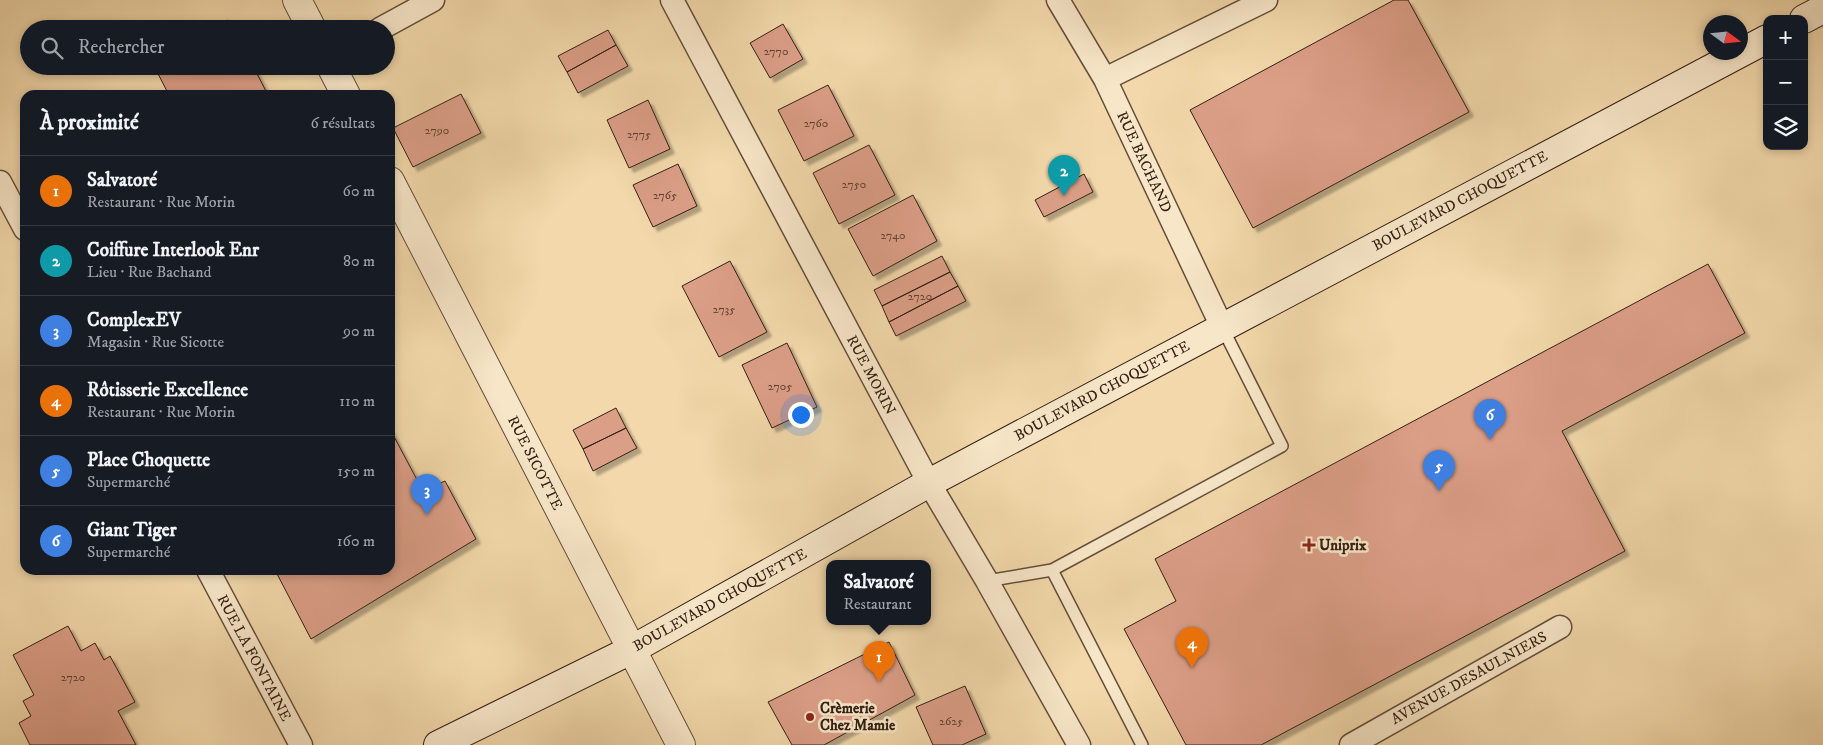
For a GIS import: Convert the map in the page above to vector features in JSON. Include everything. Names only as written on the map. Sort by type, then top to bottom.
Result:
[{"type":"main road","points":[[297,0],[307,20]]},
{"type":"main road","points":[[1808,17],[1823,9]]},
{"type":"main road","name":"BOULEVARD CHOQUETTE","points":[[438,745],[631,650],[929,483],[1763,41]]},
{"type":"main road","points":[[336,75],[343,90]]},
{"type":"main road","name":"RUE SICOTTE","points":[[395,191],[681,745]]},
{"type":"street","points":[[395,21],[433,0]]},
{"type":"street","name":"RUE MORIN","points":[[672,0],[929,483],[1079,745]]},
{"type":"street","name":"RUE BACHAND","points":[[1058,0],[1105,79],[1222,327]]},
{"type":"street","points":[[1105,79],[1266,0]]},
{"type":"street","points":[[0,182],[20,220]]},
{"type":"street","name":"RUE LA FONTAINE","points":[[211,575],[301,745]]},
{"type":"street","name":"AVENUE DESAULNIERS","points":[[1351,745],[1560,627]]},
{"type":"lane","points":[[987,582],[1052,570],[1282,446],[1222,327]]},
{"type":"lane","points":[[1052,570],[1142,745]]},
{"type":"building","points":[[1394,0],[1408,0],[1469,112],[1253,228],[1190,110]]},
{"type":"building","points":[[783,24],[803,59],[770,78],[750,43]]},
{"type":"building","points":[[608,30],[616,45],[567,72],[558,56]]},
{"type":"building","points":[[616,45],[628,66],[578,93],[567,72]]},
{"type":"building","points":[[159,75],[258,75],[265,90],[166,90]]},
{"type":"building","points":[[828,85],[854,136],[804,161],[778,110]]},
{"type":"building","points":[[461,94],[481,133],[413,167],[395,132],[395,127]]},
{"type":"building","points":[[648,100],[670,149],[629,168],[607,120]]},
{"type":"building","points":[[869,145],[895,195],[839,224],[813,173]]},
{"type":"building","points":[[678,164],[697,206],[653,227],[633,185]]},
{"type":"building","points":[[1084,174],[1093,192],[1044,217],[1035,200]]},
{"type":"building","points":[[913,195],[937,241],[873,276],[848,229]]},
{"type":"building","points":[[942,256],[950,272],[882,306],[874,290]]},
{"type":"building","points":[[730,261],[767,332],[719,357],[682,286]]},
{"type":"building","points":[[1708,264],[1745,333],[1562,431],[1625,551],[1261,745],[1186,745],[1124,629],[1176,601],[1155,559]]},
{"type":"building","points":[[950,272],[958,286],[889,322],[882,306]]},
{"type":"building","points":[[958,286],[966,301],[896,336],[889,322]]},
{"type":"building","points":[[787,343],[817,407],[772,428],[742,365]]},
{"type":"building","points":[[616,408],[626,428],[583,449],[573,430]]},
{"type":"building","points":[[626,428],[637,448],[593,471],[583,449]]},
{"type":"building","points":[[395,438],[423,491],[445,481],[476,539],[311,639],[278,575],[395,575]]},
{"type":"building","points":[[68,626],[81,651],[95,643],[104,660],[110,656],[135,702],[118,711],[136,745],[30,745],[19,723],[31,716],[23,701],[34,695],[13,655]]},
{"type":"building","points":[[889,642],[915,695],[824,745],[792,745],[768,702]]},
{"type":"building","points":[[965,686],[986,734],[962,745],[933,745],[916,707]]},
{"type":"place","name":"Coiffure Interlook Enr","points":[[1064,196]]},
{"type":"place","name":"Giant Tiger","points":[[1490,440]]},
{"type":"place","name":"Place Choquette","points":[[1439,491]]},
{"type":"place","name":"ComplexEV","points":[[427,515]]},
{"type":"place","name":"Uniprix","points":[[1309,545]]},
{"type":"place","name":"Rôtisserie Excellence","points":[[1192,668]]},
{"type":"place","name":"Salvatoré","points":[[879,682]]},
{"type":"place","name":"Crèmerie Chez Mamie","points":[[810,717]]}]
